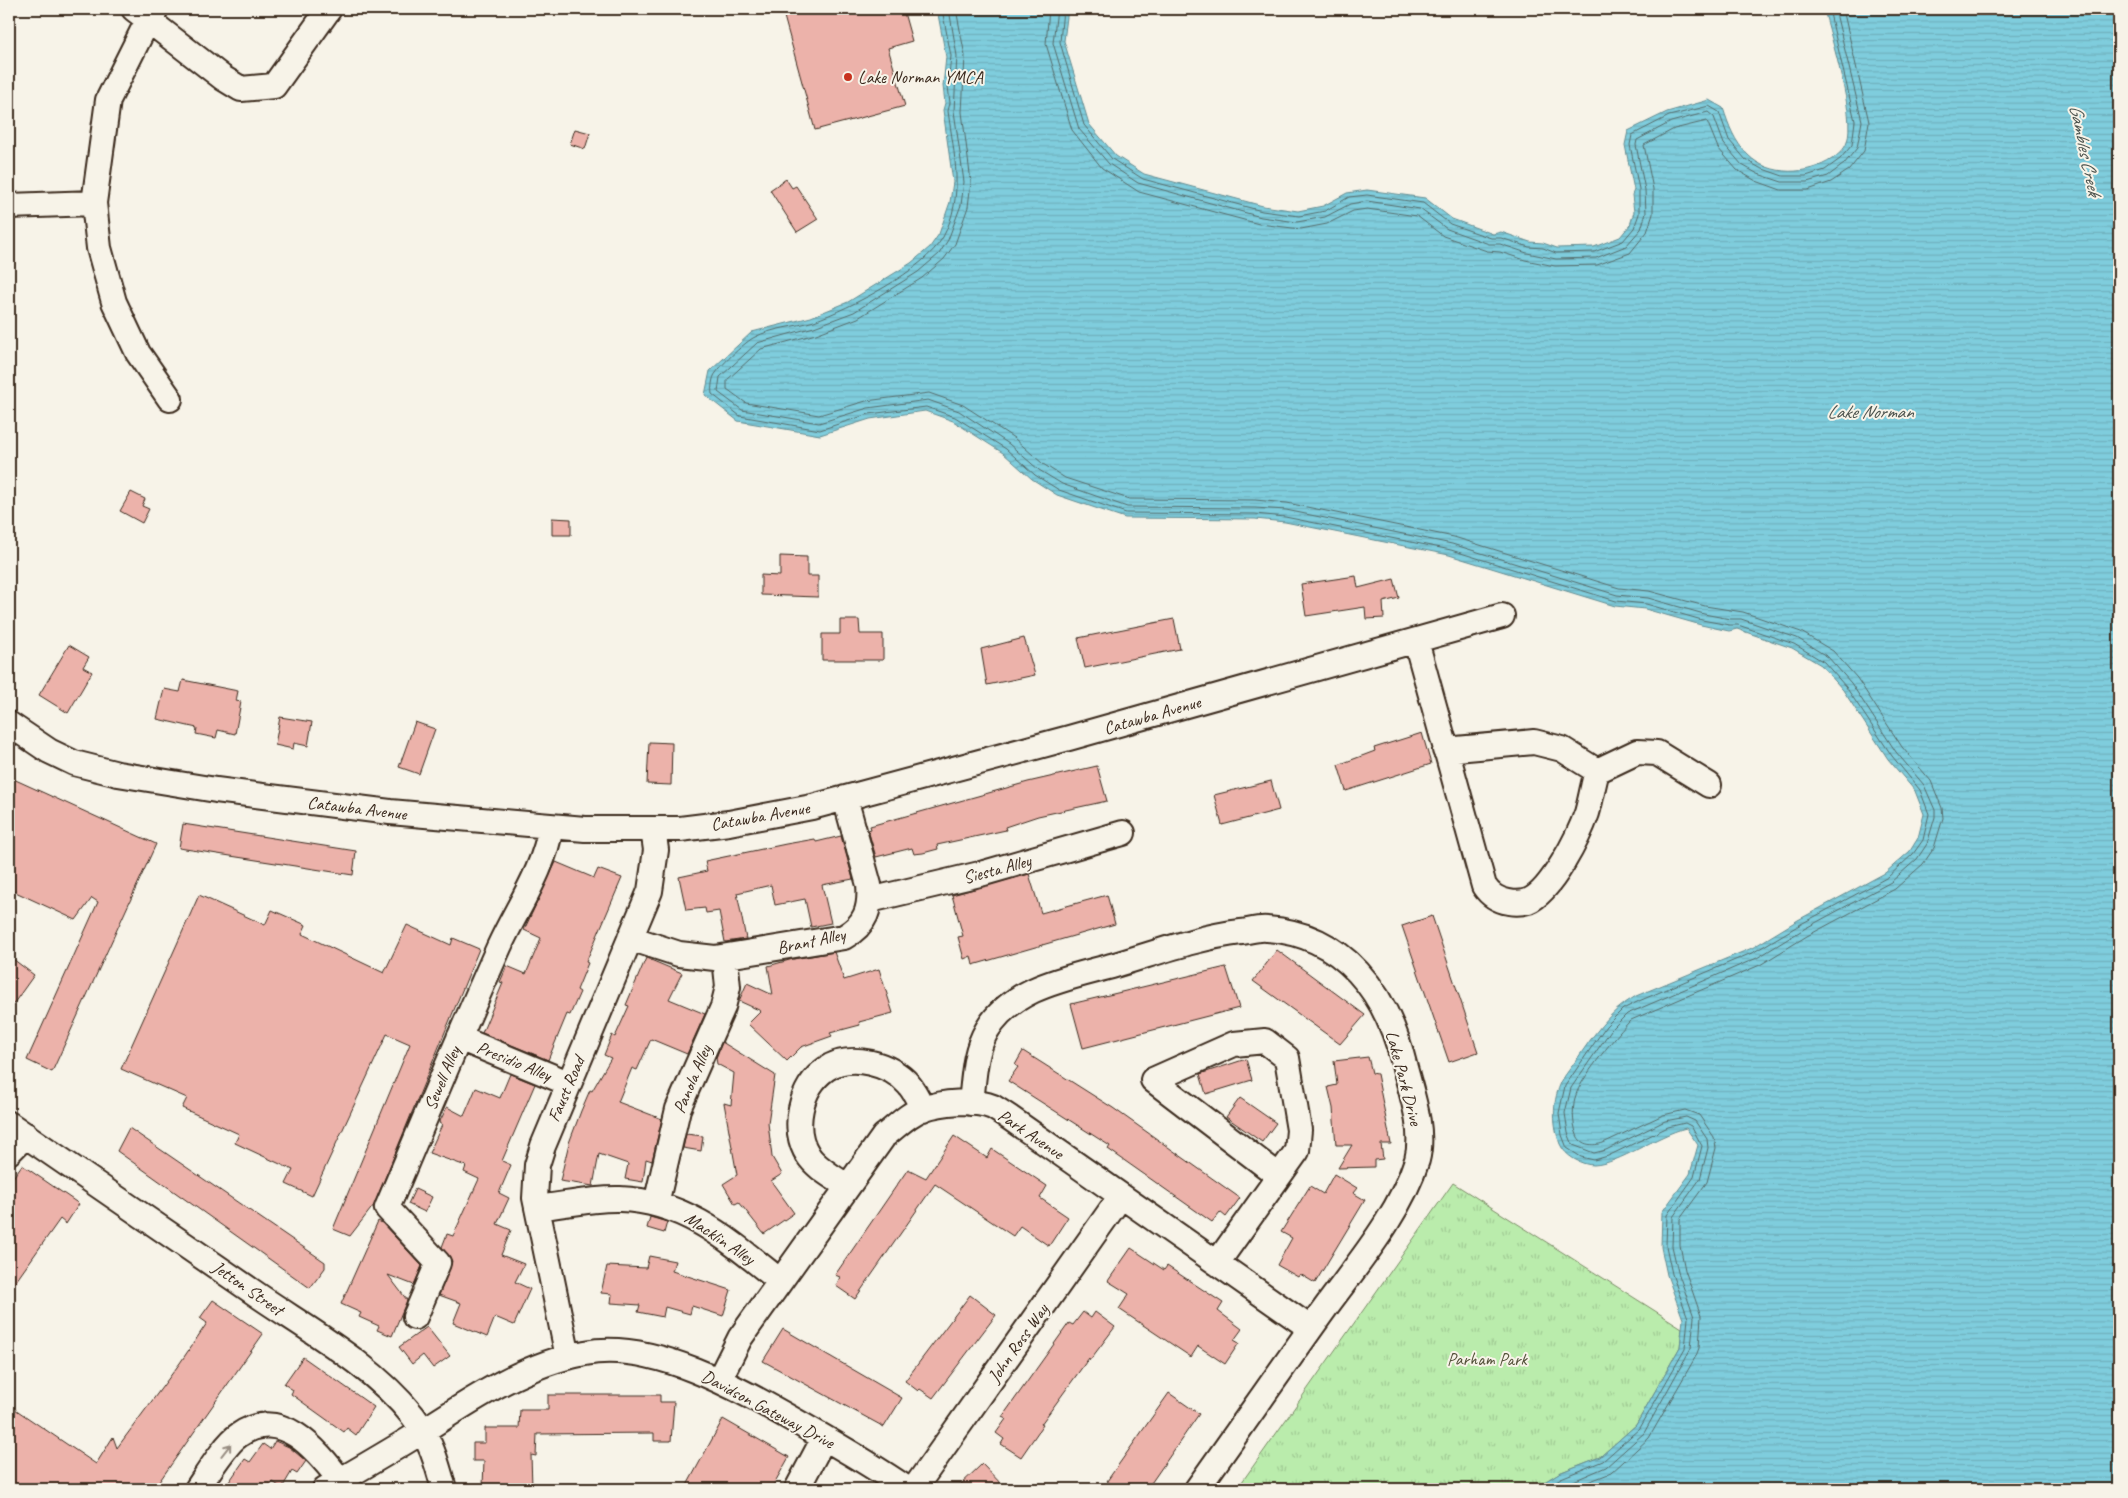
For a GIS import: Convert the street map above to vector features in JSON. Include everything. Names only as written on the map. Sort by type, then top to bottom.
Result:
[{"type":"street","points":[[170,399],[138,353],[114,302],[99,248],[94,203],[108,100],[146,12],[223,78],[241,89],[274,86],[329,9]]},
{"type":"street","points":[[9,206],[94,203]]},
{"type":"street","name":"Catawba Avenue","points":[[9,724],[49,751],[74,763],[118,774],[216,790],[390,812],[585,829],[654,829],[729,823],[845,798],[1069,738],[1502,616]]},
{"type":"street","points":[[1416,641],[1484,886],[1490,895],[1514,903],[1527,901],[1540,893],[1558,870],[1578,835],[1587,812],[1596,771]]},
{"type":"street","points":[[1445,750],[1534,742],[1562,749],[1596,771]]},
{"type":"street","points":[[1596,771],[1637,752],[1657,753],[1708,785]]},
{"type":"street","name":"Brant Alley","points":[[630,938],[679,954],[715,958],[844,937],[853,932],[866,917],[870,900],[870,885],[845,798]]},
{"type":"street","name":"Sewell Alley","points":[[415,1317],[438,1263],[387,1208],[500,944],[542,862],[551,826]]},
{"type":"street","name":"Faust Road","points":[[568,1357],[535,1198],[537,1164],[568,1083],[643,910],[654,875],[656,850],[654,829]]},
{"type":"street","name":"Siesta Alley","points":[[870,900],[984,873],[1123,833]]},
{"type":"street","name":"Lake Park Drive","points":[[971,1104],[976,1054],[988,1029],[1007,1006],[1036,988],[1214,935],[1266,928],[1304,935],[1339,955],[1362,974],[1385,1010],[1400,1048],[1419,1136],[1418,1157],[1405,1189],[1390,1216],[1197,1489]]},
{"type":"street","name":"Panola Alley","points":[[656,1204],[678,1110],[723,1007],[728,987],[725,957]]},
{"type":"street","name":"Presidio Alley","points":[[459,1038],[568,1083]]},
{"type":"street","points":[[1217,1263],[1297,1151],[1299,1130],[1287,1058],[1264,1041],[1234,1044],[1153,1080],[1279,1176]]},
{"type":"street","points":[[846,1186],[809,1158],[800,1142],[799,1124],[802,1105],[811,1085],[826,1069],[844,1062],[859,1062],[890,1069],[910,1085],[923,1109]]},
{"type":"street","name":"Park Avenue","points":[[720,1380],[740,1338],[846,1186],[884,1136],[910,1115],[923,1109],[971,1104],[992,1107],[1010,1118],[1310,1328]]},
{"type":"street","points":[[9,1152],[17,1130]]},
{"type":"street","name":"Jetton Street","points":[[17,1130],[361,1367],[412,1415],[424,1430],[432,1448],[444,1489]]},
{"type":"street","name":"John Ross Way","points":[[914,1489],[1121,1196]]},
{"type":"street","name":"Macklin Alley","points":[[537,1208],[618,1199],[656,1204],[688,1214],[736,1246],[780,1281]]},
{"type":"street","name":"Davidson Gateway Drive","points":[[333,1485],[424,1430],[457,1407],[498,1384],[568,1357],[602,1351],[651,1357],[682,1365],[720,1380],[824,1438],[907,1489]]},
{"type":"street","points":[[197,1489],[237,1436],[260,1424],[292,1431],[318,1451],[333,1485]]},
{"type":"street","points":[[797,1489],[824,1438]]},
{"type":"green space","name":"Parham Park","points":[[1453,1183],[1682,1328],[1680,1347],[1636,1425],[1600,1457],[1559,1473],[1533,1489],[1237,1489]]},
{"type":"water","name":"Lake Norman","points":[[937,9],[1068,9],[1064,41],[1089,124],[1116,156],[1144,174],[1263,206],[1298,211],[1323,206],[1347,193],[1367,190],[1425,198],[1452,219],[1493,234],[1501,232],[1530,242],[1543,243],[1557,248],[1594,247],[1620,237],[1630,225],[1634,212],[1632,195],[1634,190],[1625,145],[1628,131],[1667,112],[1709,100],[1723,108],[1730,127],[1743,150],[1757,162],[1778,170],[1801,171],[1822,164],[1839,154],[1847,142],[1849,130],[1848,114],[1842,77],[1824,9],[2119,9],[2119,1489],[1533,1489],[1559,1473],[1600,1457],[1636,1425],[1680,1347],[1683,1319],[1667,1275],[1661,1247],[1662,1212],[1690,1174],[1698,1145],[1686,1128],[1615,1160],[1594,1165],[1579,1162],[1562,1148],[1556,1130],[1554,1114],[1556,1099],[1563,1079],[1602,1025],[1626,1002],[1636,996],[1752,948],[1798,920],[1885,873],[1910,851],[1918,838],[1924,814],[1915,791],[1888,759],[1843,690],[1821,665],[1792,648],[1737,629],[1729,631],[1645,609],[1615,606],[1449,555],[1285,522],[1255,519],[1125,518],[1057,495],[1032,479],[1003,453],[953,421],[925,411],[870,419],[820,435],[738,421],[705,395],[710,371],[752,332],[811,317],[848,302],[911,263],[930,247],[939,234],[950,202],[953,182],[943,110],[945,103],[943,86],[946,57]]},
{"type":"building","name":"Lake Norman YMCA","points":[[782,9],[903,9],[912,41],[888,48],[905,106],[815,130]]},
{"type":"building","points":[[575,129],[590,133],[585,149],[570,144]]},
{"type":"building","points":[[786,179],[792,188],[796,186],[818,219],[797,232],[770,190]]},
{"type":"building","points":[[131,492],[145,499],[142,506],[149,509],[142,523],[120,511]]},
{"type":"building","points":[[552,518],[571,519],[571,535],[552,535]]},
{"type":"building","points":[[780,556],[807,557],[807,576],[818,576],[818,597],[761,595],[761,575],[780,576]]},
{"type":"building","points":[[1356,576],[1358,588],[1394,579],[1399,598],[1383,602],[1384,618],[1366,619],[1365,607],[1306,616],[1301,584]]},
{"type":"building","points":[[1174,619],[1180,649],[1085,668],[1078,638]]},
{"type":"building","points":[[840,620],[859,620],[860,634],[883,634],[883,660],[822,660],[822,634],[840,634]]},
{"type":"building","points":[[1024,638],[1035,675],[987,685],[981,649]]},
{"type":"building","points":[[69,645],[89,657],[83,667],[92,672],[68,713],[39,695]]},
{"type":"building","points":[[183,680],[238,691],[236,701],[241,702],[235,734],[218,730],[216,738],[196,734],[197,728],[157,719],[164,689],[180,692]]},
{"type":"building","points":[[280,717],[312,722],[308,746],[294,743],[293,749],[275,745]]},
{"type":"building","points":[[415,722],[435,729],[419,774],[399,767]]},
{"type":"building","points":[[1422,733],[1431,764],[1346,791],[1338,765],[1375,751],[1374,748]]},
{"type":"building","points":[[649,742],[672,743],[671,785],[647,784]]},
{"type":"building","points":[[1097,766],[1107,801],[1038,816],[1005,827],[1006,830],[937,845],[938,849],[923,853],[914,854],[912,848],[876,857],[868,830],[871,829],[870,826],[1028,782]]},
{"type":"building","points":[[9,777],[156,844],[52,1072],[27,1060],[98,902],[92,898],[76,920],[9,889]]},
{"type":"building","points":[[1271,781],[1279,810],[1222,825],[1214,795]]},
{"type":"building","points":[[183,824],[356,851],[353,875],[179,848]]},
{"type":"building","points":[[841,836],[853,879],[822,885],[831,923],[811,927],[805,899],[775,905],[771,885],[737,893],[746,939],[725,942],[719,911],[706,913],[705,908],[686,910],[679,877],[707,871],[705,861],[786,844],[815,839],[816,842]]},
{"type":"building","points":[[556,862],[594,878],[598,869],[622,878],[586,962],[588,963],[577,990],[580,992],[570,1015],[567,1014],[548,1060],[482,1033],[503,983],[500,982],[507,966],[526,974],[541,938],[524,930]]},
{"type":"building","points":[[1029,874],[1041,913],[1107,895],[1115,924],[973,965],[971,956],[964,959],[958,937],[963,936],[952,895]]},
{"type":"building","points":[[199,895],[265,925],[272,910],[306,925],[302,934],[384,973],[407,925],[451,945],[453,938],[479,949],[374,1205],[350,1236],[333,1229],[410,1044],[387,1034],[312,1196],[286,1184],[293,1170],[235,1143],[239,1134],[182,1108],[187,1098],[121,1069]]},
{"type":"building","points":[[1432,916],[1478,1052],[1449,1062],[1402,926]]},
{"type":"building","points":[[1277,950],[1365,1015],[1340,1044],[1253,981]]},
{"type":"building","points":[[834,952],[844,980],[879,969],[893,1013],[859,1022],[860,1025],[830,1033],[832,1036],[801,1047],[787,1061],[748,1024],[761,1011],[739,1001],[747,983],[773,995],[768,966],[793,959]]},
{"type":"building","points":[[9,956],[34,975],[9,1010]]},
{"type":"building","points":[[646,958],[682,973],[669,999],[705,1014],[687,1054],[651,1039],[637,1070],[632,1068],[618,1102],[662,1119],[652,1161],[646,1159],[643,1182],[625,1179],[628,1164],[599,1154],[593,1186],[560,1181],[569,1143],[581,1111],[590,1090],[592,1091],[611,1058],[604,1055],[612,1035],[615,1037],[629,1006],[626,1005]]},
{"type":"building","points":[[1226,967],[1239,1008],[1083,1048],[1071,1004]]},
{"type":"building","points":[[722,1042],[775,1075],[768,1123],[772,1157],[782,1174],[771,1181],[794,1213],[764,1234],[739,1202],[735,1204],[723,1184],[737,1175],[724,1103],[731,1105],[734,1073],[717,1064],[716,1058]]},
{"type":"building","points":[[1023,1051],[1113,1108],[1240,1198],[1226,1217],[1220,1212],[1212,1222],[1108,1149],[1110,1146],[1008,1081],[1018,1067],[1015,1065]]},
{"type":"building","points":[[1368,1057],[1372,1073],[1377,1074],[1391,1144],[1381,1144],[1383,1159],[1374,1160],[1374,1167],[1338,1168],[1352,1145],[1336,1145],[1333,1108],[1328,1087],[1337,1085],[1334,1061]]},
{"type":"building","points":[[1246,1059],[1252,1080],[1206,1094],[1200,1074]]},
{"type":"building","points":[[510,1074],[535,1084],[502,1161],[511,1165],[499,1193],[509,1198],[497,1224],[511,1230],[501,1255],[524,1264],[515,1282],[530,1289],[514,1325],[495,1317],[487,1337],[453,1323],[461,1303],[439,1295],[452,1261],[442,1247],[447,1234],[453,1236],[479,1179],[464,1172],[466,1166],[429,1153],[442,1125],[439,1123],[447,1107],[464,1116],[476,1088],[500,1098]]},
{"type":"building","points":[[1240,1098],[1276,1123],[1262,1142],[1226,1117]]},
{"type":"building","points":[[129,1128],[325,1262],[325,1268],[310,1288],[117,1151]]},
{"type":"building","points":[[686,1134],[703,1136],[701,1151],[683,1148]]},
{"type":"building","points":[[954,1136],[987,1158],[992,1149],[1047,1186],[1040,1198],[1068,1217],[1049,1246],[1020,1226],[1013,1236],[935,1184],[855,1299],[836,1286],[840,1277],[835,1275],[908,1169],[926,1178]]},
{"type":"building","points":[[22,1165],[79,1204],[66,1224],[60,1219],[9,1291],[9,1183]]},
{"type":"building","points":[[1334,1174],[1357,1188],[1353,1193],[1365,1200],[1315,1283],[1300,1274],[1298,1277],[1277,1265],[1292,1238],[1281,1232],[1310,1186],[1323,1194]]},
{"type":"building","points":[[415,1189],[432,1197],[425,1212],[408,1204]]},
{"type":"building","points":[[650,1217],[667,1222],[664,1233],[647,1228]]},
{"type":"building","points":[[378,1221],[422,1266],[414,1285],[388,1275],[407,1300],[392,1336],[377,1330],[379,1326],[359,1317],[361,1313],[341,1304]]},
{"type":"building","points":[[1131,1248],[1164,1270],[1167,1266],[1223,1303],[1218,1311],[1242,1329],[1234,1340],[1239,1343],[1225,1364],[1198,1346],[1191,1357],[1119,1309],[1129,1294],[1108,1281]]},
{"type":"building","points":[[649,1256],[675,1261],[672,1271],[731,1290],[723,1316],[692,1306],[690,1314],[665,1307],[663,1317],[638,1312],[640,1305],[611,1303],[612,1294],[601,1293],[607,1266],[646,1268]]},
{"type":"building","points":[[970,1295],[996,1315],[933,1398],[920,1389],[918,1391],[905,1381]]},
{"type":"building","points":[[213,1300],[263,1334],[154,1489],[9,1489],[9,1405],[96,1464],[113,1437],[117,1448],[180,1363],[207,1323],[200,1318]]},
{"type":"building","points":[[1083,1312],[1091,1318],[1095,1312],[1115,1327],[1090,1360],[1089,1358],[1041,1424],[1043,1425],[1021,1457],[1001,1444],[1004,1439],[996,1433],[1006,1419],[1002,1417],[1069,1323],[1073,1325]]},
{"type":"building","points":[[427,1327],[450,1356],[433,1368],[423,1355],[412,1364],[399,1347]]},
{"type":"building","points":[[783,1329],[902,1398],[884,1427],[763,1361]]},
{"type":"building","points":[[303,1357],[374,1407],[356,1435],[347,1428],[344,1432],[291,1394],[293,1390],[284,1384]]},
{"type":"building","points":[[1169,1393],[1199,1414],[1147,1489],[1117,1489],[1107,1481]]},
{"type":"building","points":[[548,1395],[660,1395],[660,1402],[674,1402],[671,1441],[654,1441],[654,1433],[537,1434],[536,1456],[531,1455],[532,1487],[483,1486],[484,1461],[473,1461],[473,1443],[485,1443],[485,1428],[519,1428],[520,1410],[548,1410]]},
{"type":"building","points":[[723,1419],[789,1457],[771,1489],[685,1489]]},
{"type":"building","points":[[275,1441],[289,1447],[306,1461],[297,1474],[292,1471],[282,1488],[273,1482],[268,1489],[224,1489],[245,1459],[250,1462],[263,1444],[270,1449]]},
{"type":"building","points":[[982,1464],[1006,1489],[956,1489]]},
{"type":"place","name":"Lake Norman YMCA","points":[[848,77]]},
{"type":"water label","name":"Gambles Creek","points":[[2085,150]]}]
